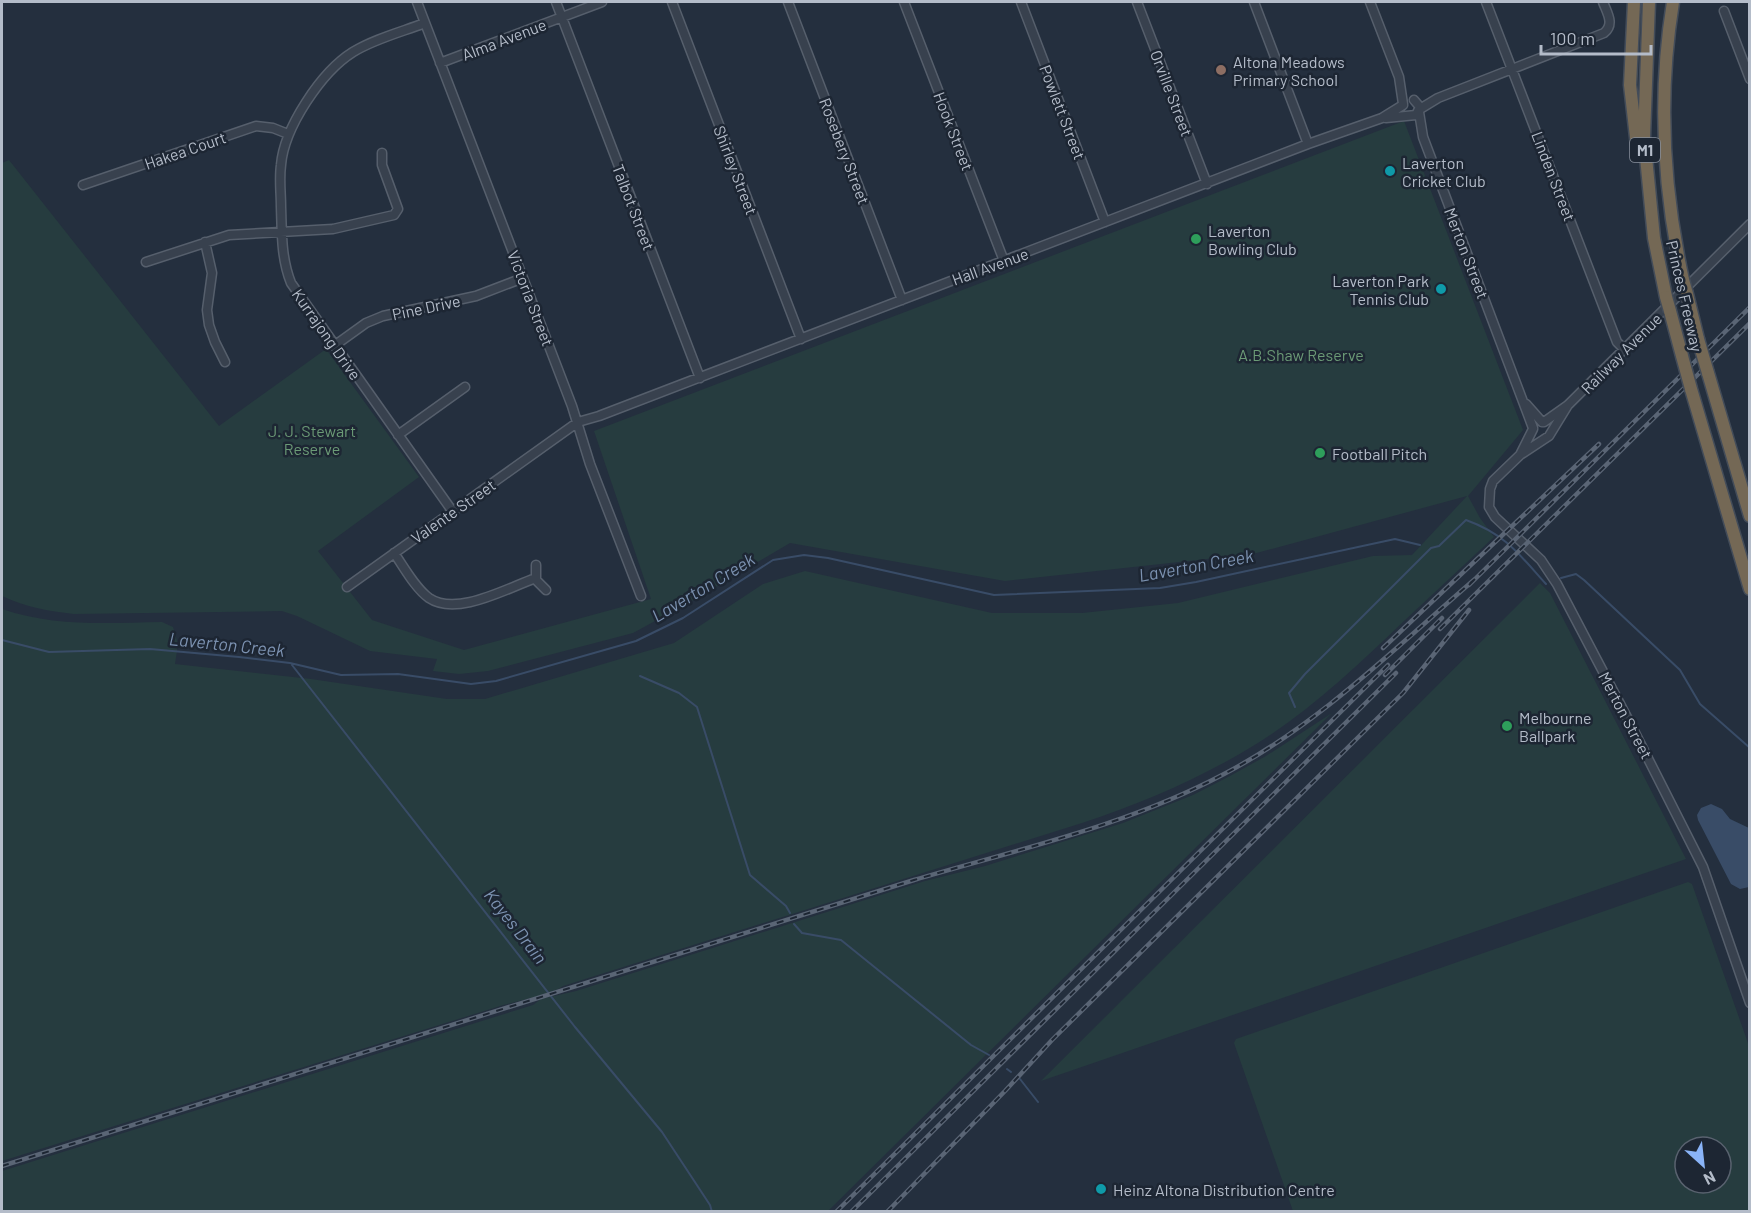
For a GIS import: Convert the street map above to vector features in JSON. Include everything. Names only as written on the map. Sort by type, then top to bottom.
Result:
[{"type":"highway","points":[[1634,2],[1631,95],[1641,175],[1650,206]]},
{"type":"highway","name":"Princes Freeway","points":[[1649,2],[1644,137],[1654,238],[1666,297],[1749,589]]},
{"type":"highway","name":"Princes Freeway","points":[[1673,2],[1668,53],[1665,130],[1665,163],[1671,209],[1683,280],[1749,516]]},
{"type":"highway","points":[[1671,209],[1672,89],[1681,2]]},
{"type":"street","name":"Victoria Street","points":[[417,2],[579,424],[590,464],[641,596]]},
{"type":"street","name":"Talbot Street","points":[[555,2],[700,378]]},
{"type":"street","name":"Alma Avenue","points":[[440,63],[602,2]]},
{"type":"street","name":"Shirley Street","points":[[672,2],[801,339]]},
{"type":"street","name":"Rosebery Street","points":[[788,2],[902,300]]},
{"type":"street","name":"Hook Street","points":[[904,2],[1004,261]]},
{"type":"street","name":"Powlett Street","points":[[1021,2],[1105,222]]},
{"type":"street","name":"Orville Street","points":[[1137,2],[1207,184]]},
{"type":"street","points":[[1254,2],[1308,144]]},
{"type":"street","points":[[1370,2],[1398,76],[1404,113],[1408,116],[1416,116],[1419,111],[1438,98],[1607,32],[1610,26],[1603,2]]},
{"type":"street","name":"Linden Street","points":[[1486,2],[1617,342],[1624,349]]},
{"type":"street","points":[[1724,11],[1749,79]]},
{"type":"street","name":"Kurrajong Drive","points":[[425,23],[373,42],[334,65],[321,80],[288,134],[280,165],[283,258],[291,284],[453,512]]},
{"type":"street","points":[[1398,76],[1419,105],[1419,111]]},
{"type":"street","points":[[1403,105],[1406,101],[1438,98]]},
{"type":"street","name":"Hall Avenue","points":[[579,424],[1308,144],[1382,118],[1403,105]]},
{"type":"street","name":"Merton Street","points":[[1419,111],[1423,137],[1533,429],[1520,455]]},
{"type":"street","name":"Hall Avenue","points":[[1382,118],[1408,116]]},
{"type":"street","name":"Merton Street","points":[[1408,116],[1423,137]]},
{"type":"street","name":"Hakea Court","points":[[83,185],[256,126],[273,128],[288,134]]},
{"type":"street","points":[[146,262],[237,234],[333,229],[394,215],[398,208],[382,165],[382,153]]},
{"type":"street","name":"Railway Avenue","points":[[1543,422],[1568,405],[1749,224]]},
{"type":"street","points":[[205,242],[212,273],[207,310],[209,325],[214,342],[225,362]]},
{"type":"street","name":"Pine Drive","points":[[334,346],[366,323],[383,316],[476,296],[523,278]]},
{"type":"street","points":[[398,435],[465,387]]},
{"type":"street","name":"Merton Street","points":[[1524,401],[1543,422]]},
{"type":"street","name":"Railway Avenue","points":[[1547,436],[1568,405]]},
{"type":"street","points":[[1543,422],[1549,425],[1547,436],[1536,437],[1533,429],[1536,424],[1543,422]]},
{"type":"street","name":"Valente Street","points":[[347,587],[560,435],[570,425],[579,424]]},
{"type":"street","name":"Merton Street","points":[[1547,436],[1520,455],[1493,481],[1490,489],[1490,507],[1500,522],[1541,560],[1557,584],[1630,723],[1703,867],[1749,1003]]},
{"type":"street","points":[[394,553],[421,590],[429,598],[442,604],[467,603],[536,578]]},
{"type":"street","points":[[536,565],[536,578],[546,590]]},
{"type":"green space","points":[[1404,121],[1523,430],[1468,496],[1494,537],[1350,671],[1274,733],[1191,780],[1148,799],[1082,823],[563,986],[557,990],[2,1161],[2,609],[41,619],[61,621],[162,622],[173,627],[178,644],[175,664],[311,679],[447,699],[485,699],[674,643],[763,584],[805,571],[992,613],[1082,613],[1178,603],[1373,556],[1412,555],[1467,496],[1253,554],[1005,581],[790,543],[633,633],[488,671],[459,674],[433,671],[437,659],[370,651],[282,611],[74,614],[37,608],[2,596],[2,163],[9,160],[219,426],[326,349],[419,477],[318,551],[372,620],[464,650],[651,599],[594,431]]},
{"type":"green space","name":"Melbourne Ballpark","points":[[1540,583],[1550,593],[1686,859],[1041,1081]]},
{"type":"green space","points":[[1332,713],[828,1211],[2,1211],[2,1171],[533,1005],[541,999],[576,991],[925,881],[985,866],[1123,823],[1193,795],[1230,776],[1266,756]]},
{"type":"green space","points":[[1688,882],[1692,884],[1749,1046],[1749,1211],[1293,1211],[1234,1043],[1236,1039]]},
{"type":"water","points":[[1711,804],[1722,809],[1730,819],[1749,828],[1749,887],[1740,889],[1731,884],[1698,820],[1697,815],[1701,808]]},
{"type":"waterway","points":[[1295,707],[1289,693],[1305,674],[1431,548],[1439,546],[1466,520],[1501,538],[1546,584]]},
{"type":"waterway","name":"Laverton Creek","points":[[2,640],[49,652],[150,649],[290,663],[341,675],[398,674],[471,684],[496,681],[636,641],[683,618],[773,560],[804,555],[828,558],[994,595],[1160,588],[1395,539],[1420,545]]},
{"type":"waterway","name":"Laverton Creek","points":[[1561,578],[1576,574],[1584,580],[1680,670],[1700,704],[1750,748]]},
{"type":"waterway","name":"Kayes Drain","points":[[292,665],[575,1027],[662,1132],[710,1205],[712,1212]]},
{"type":"waterway","points":[[640,676],[679,693],[697,707],[750,875],[786,906],[790,913]]},
{"type":"waterway","points":[[794,924],[802,933],[841,940],[971,1045],[989,1055]]},
{"type":"waterway","points":[[1007,1069],[1011,1072]]},
{"type":"waterway","points":[[1020,1079],[1038,1102]]},
{"type":"railway","points":[[1469,585],[1750,307]]},
{"type":"railway","points":[[1440,629],[1750,323]]},
{"type":"railway","points":[[1383,648],[1599,444]]},
{"type":"railway","points":[[2,1166],[914,880],[1072,835],[1149,808],[1224,774],[1292,733],[1355,684],[1475,579]]},
{"type":"railway","points":[[887,1212],[1052,1040],[1403,693],[1469,610]]},
{"type":"railway","points":[[1385,675],[1442,618]]},
{"type":"railway","points":[[836,1212],[1388,665]]},
{"type":"railway","points":[[851,1212],[1396,673]]},
{"type":"place","name":"Altona Meadows Primary School","points":[[1221,70]]},
{"type":"place","name":"Laverton Cricket Club","points":[[1390,171]]},
{"type":"place","name":"Laverton Bowling Club","points":[[1196,239]]},
{"type":"place","name":"Laverton Park Tennis Club","points":[[1441,289]]},
{"type":"place","name":"Football Pitch","points":[[1320,453]]},
{"type":"place","name":"Melbourne Ballpark","points":[[1507,726]]},
{"type":"place","name":"Heinz Altona Distribution Centre","points":[[1101,1189]]},
{"type":"park label","name":"A.B.Shaw Reserve","points":[[1301,354]]},
{"type":"park label","name":"J. J. Stewart Reserve","points":[[312,439]]}]
